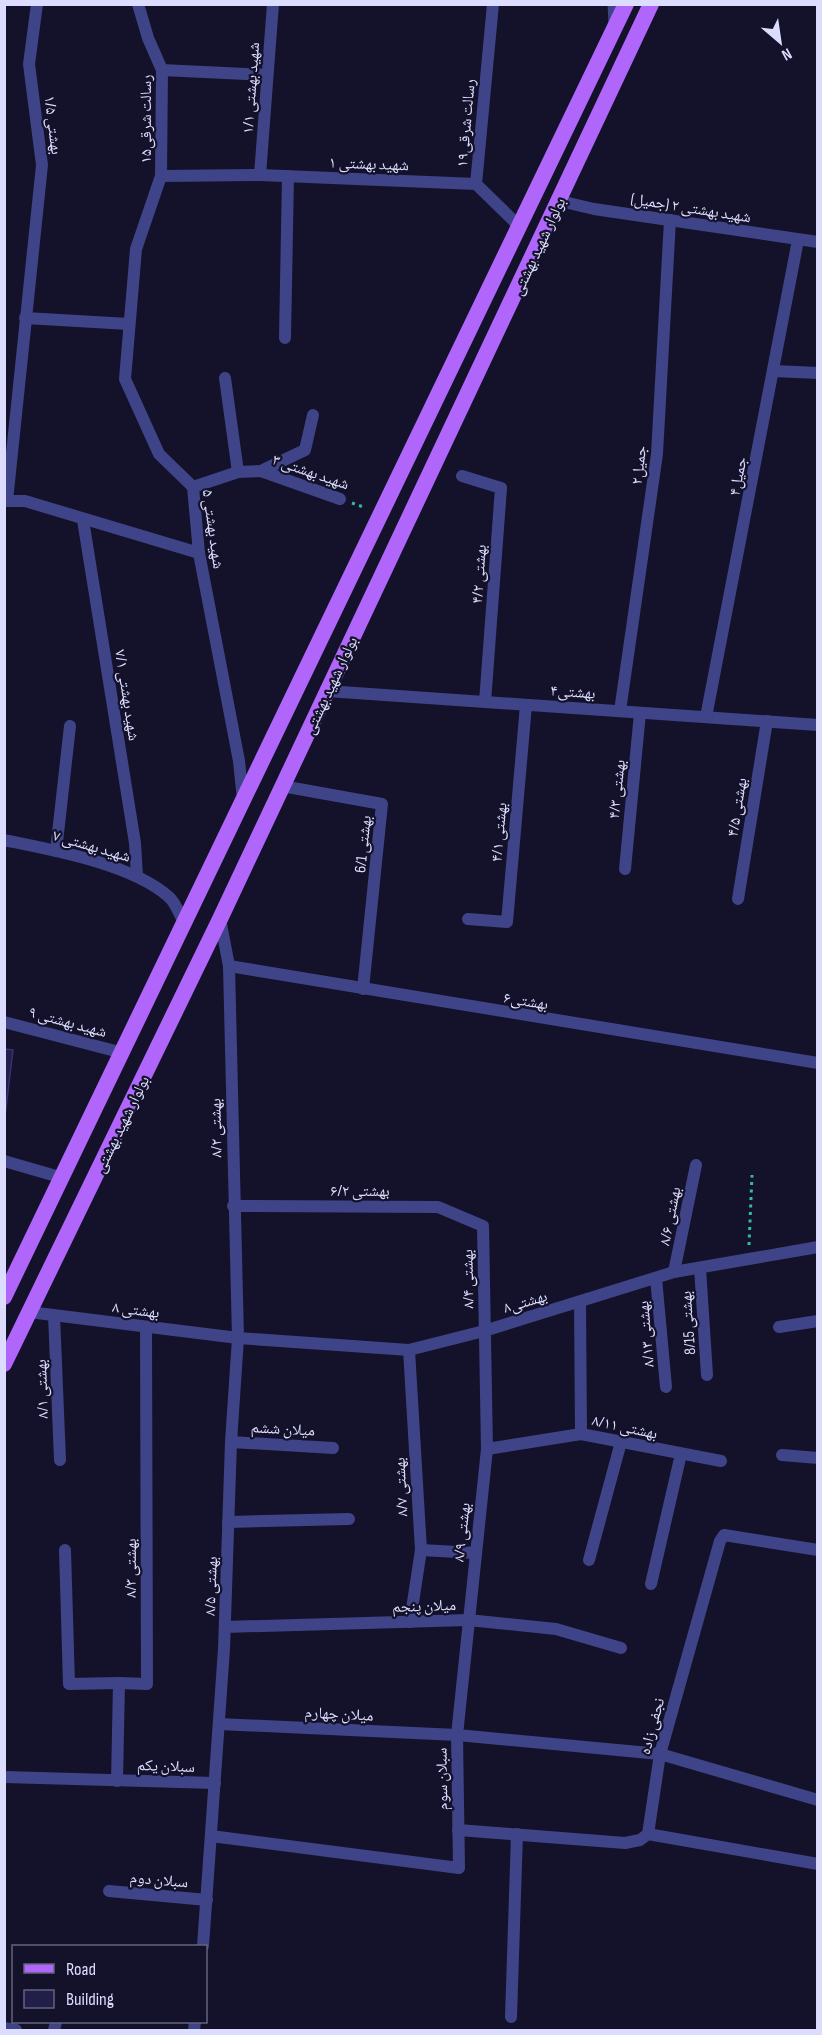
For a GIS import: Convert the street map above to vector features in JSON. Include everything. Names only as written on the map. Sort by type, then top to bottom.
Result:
[{"type":"main road","name":"بولوار شهید بهشتی","points":[[5,1293],[63,1178],[626,4]]},
{"type":"main road","name":"بولوار شهید بهشتی","points":[[4,1364],[220,919],[651,4]]},
{"type":"main road","points":[[475,319],[498,331]]},
{"type":"street","name":"بهشتی ۱/۵","points":[[6,501],[42,165],[29,64],[37,4]]},
{"type":"street","name":"رسالت شرقی۱۵","points":[[138,4],[148,39],[162,70],[161,176],[260,175]]},
{"type":"street","name":"شهید بهشتی ۱/۱","points":[[260,175],[273,4]]},
{"type":"street","name":"رسالت شرقی۱۹","points":[[493,4],[476,184],[519,227]]},
{"type":"street","points":[[162,70],[267,75]]},
{"type":"street","name":"شهید بهشتی ۱","points":[[260,175],[476,184]]},
{"type":"street","name":"شهید بهشتی ۵","points":[[161,176],[136,249],[125,378],[159,454],[193,487],[199,553],[239,761],[244,802]]},
{"type":"street","points":[[285,338],[288,176]]},
{"type":"street","name":"شهید بهشتی ۲ (جمیل)","points":[[560,201],[818,242]]},
{"type":"street","name":"جمیل۲","points":[[620,711],[657,454],[670,220]]},
{"type":"street","name":"جمیل۴","points":[[706,717],[798,240]]},
{"type":"street","points":[[25,318],[129,324]]},
{"type":"street","points":[[774,371],[818,373]]},
{"type":"street","points":[[225,378],[238,472]]},
{"type":"street","points":[[261,471],[305,450],[313,415]]},
{"type":"street","name":"شهید بهشتی ۳","points":[[193,487],[238,472],[261,471],[339,499]]},
{"type":"street","name":"بهشتی ۴/۲","points":[[462,476],[501,488],[485,702]]},
{"type":"street","points":[[6,501],[25,501],[199,553]]},
{"type":"street","name":"شهید بهشتی ۷/۱","points":[[83,520],[135,843],[137,876]]},
{"type":"street","name":"بهشتی۴","points":[[327,691],[818,725]]},
{"type":"street","name":"بهشتی ۴/۱","points":[[468,919],[507,922],[526,705]]},
{"type":"street","name":"بهشتی ۴/۳","points":[[625,869],[640,713]]},
{"type":"street","name":"بهشتی ۴/۵","points":[[738,898],[766,721]]},
{"type":"street","points":[[56,851],[70,726]]},
{"type":"street","name":"بهشتی 6/1","points":[[282,786],[382,804],[363,989]]},
{"type":"street","name":"شهید بهشتی ۷","points":[[4,840],[56,851],[137,876],[170,898],[185,924]]},
{"type":"street","name":"بهشتی ۸/۲","points":[[220,919],[230,966],[233,1206],[238,1338]]},
{"type":"street","name":"بهشتی۶","points":[[230,966],[818,1063]]},
{"type":"street","name":"شهید بهشتی ۹","points":[[4,1022],[123,1053]]},
{"type":"street","points":[[4,1161],[63,1178]]},
{"type":"street","name":"بهشتی ۸/۶","points":[[674,1272],[696,1166]]},
{"type":"street","name":"بهشتی ۶/۲","points":[[233,1206],[438,1207],[483,1226]]},
{"type":"street","name":"بهشتی ۸/۴","points":[[483,1226],[484,1331]]},
{"type":"street","name":"بهشتی۸","points":[[238,1338],[409,1350],[484,1331],[674,1272],[818,1247]]},
{"type":"street","name":"بهشتی 8/15","points":[[700,1268],[707,1375]]},
{"type":"street","name":"بهشتی ۸/۱۳","points":[[656,1278],[666,1387]]},
{"type":"street","name":"بهشتی ۸/۱۱","points":[[580,1302],[581,1434],[721,1461]]},
{"type":"street","name":"۸ بهشتی","points":[[29,1312],[238,1338]]},
{"type":"street","name":"بهشتی ۸/۱","points":[[54,1315],[60,1461]]},
{"type":"street","points":[[779,1327],[818,1321]]},
{"type":"street","name":"بهشتی ۸/۳","points":[[119,1683],[147,1684],[146,1327]]},
{"type":"street","name":"بهشتی ۸/۹","points":[[457,1736],[487,1449],[484,1331]]},
{"type":"street","name":"بهشتی ۸/۵","points":[[203,1945],[225,1627],[231,1442],[238,1338]]},
{"type":"street","name":"بهشتی ۸/۷","points":[[409,1350],[421,1550],[410,1622]]},
{"type":"street","points":[[487,1449],[581,1434]]},
{"type":"street","name":"میلان ششم","points":[[231,1442],[333,1448]]},
{"type":"street","points":[[589,1560],[621,1442]]},
{"type":"street","points":[[651,1584],[681,1454]]},
{"type":"street","points":[[782,1455],[818,1458]]},
{"type":"street","points":[[228,1522],[350,1519]]},
{"type":"street","name":"نجفی زاده","points":[[648,1834],[660,1754],[720,1541],[724,1535],[818,1550]]},
{"type":"street","points":[[65,1550],[69,1684],[119,1683],[117,1780]]},
{"type":"street","points":[[421,1550],[475,1553]]},
{"type":"street","name":"میلان پنجم","points":[[225,1627],[468,1620],[556,1629],[621,1648]]},
{"type":"street","name":"میلان چهارم","points":[[219,1724],[457,1736]]},
{"type":"street","name":"سبلان سوم","points":[[211,1836],[459,1868],[457,1736],[660,1754],[818,1800]]},
{"type":"street","name":"سبلان یکم","points":[[4,1777],[215,1783]]},
{"type":"street","points":[[458,1830],[625,1843],[640,1840],[648,1834],[818,1864]]},
{"type":"street","points":[[511,2017],[517,1834]]},
{"type":"street","name":"سبلان دوم","points":[[109,1891],[207,1900]]},
{"type":"street","points":[[4,2028],[16,2031]]},
{"type":"lane","points":[[612,4],[614,31]]},
{"type":"path","name":"شهید بهشتی ۳","points":[[339,499],[382,514]]},
{"type":"path","points":[[748,1258],[752,1175]]},
{"type":"building","points":[[4,1049],[13,1050],[5,1116],[4,1116]]}]
